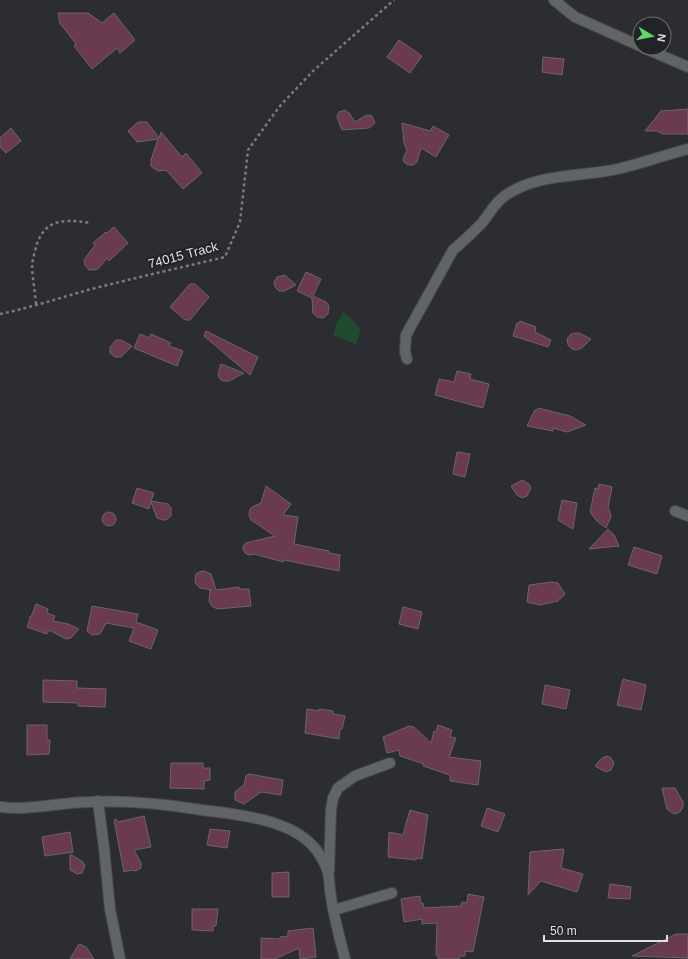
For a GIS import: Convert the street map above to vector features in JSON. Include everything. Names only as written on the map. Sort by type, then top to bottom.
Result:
[{"type":"street","points":[[554,0],[575,17],[632,42]]},
{"type":"street","points":[[663,56],[688,67]]},
{"type":"street","points":[[407,359],[405,352],[406,335],[453,250],[461,244],[482,222],[493,207],[505,196],[527,185],[553,178],[617,169],[688,149]]},
{"type":"street","points":[[675,511],[688,516]]},
{"type":"street","points":[[345,959],[331,897],[329,871],[331,810],[333,798],[338,788],[354,776],[390,763]]},
{"type":"street","points":[[0,807],[27,808],[98,802],[130,802],[170,805],[246,816],[266,821],[299,834],[314,846],[329,871]]},
{"type":"street","points":[[98,802],[110,909],[120,959]]},
{"type":"street","points":[[334,910],[392,893]]},
{"type":"path","name":"74015 Track","points":[[0,314],[225,256],[240,222],[248,150],[279,107],[313,71],[394,0]]},
{"type":"path","points":[[36,304],[32,264],[40,235],[45,229],[58,223],[68,221],[90,223]]},
{"type":"green space","points":[[343,312],[361,329],[356,344],[333,335]]},
{"type":"building","points":[[58,13],[88,13],[102,23],[114,13],[135,40],[120,53],[117,48],[92,69],[74,46],[76,44],[60,23]]},
{"type":"building","points":[[399,40],[422,56],[410,73],[387,57]]},
{"type":"building","points":[[543,57],[564,59],[562,75],[542,72]]},
{"type":"building","points":[[688,109],[688,134],[663,134],[657,131],[645,131],[661,111]]},
{"type":"building","points":[[345,110],[355,122],[369,115],[372,116],[375,123],[369,128],[342,130],[337,117],[339,112]]},
{"type":"building","points":[[138,122],[147,122],[159,138],[161,132],[182,157],[186,153],[202,173],[183,189],[166,170],[159,171],[153,168],[151,166],[151,160],[158,139],[137,142],[128,131]]},
{"type":"building","points":[[402,123],[430,131],[433,126],[449,135],[436,157],[421,148],[417,162],[413,165],[408,165],[403,159],[407,150],[404,143]]},
{"type":"building","points":[[11,128],[21,141],[6,153],[0,147],[0,138]]},
{"type":"building","points":[[114,227],[128,243],[109,261],[107,258],[98,269],[89,270],[85,265],[84,260],[95,245],[93,243]]},
{"type":"building","points":[[306,272],[321,279],[313,296],[326,302],[329,306],[328,314],[323,318],[317,317],[313,313],[312,298],[297,291]]},
{"type":"building","points":[[285,275],[296,285],[284,291],[279,291],[275,287],[274,282],[277,277]]},
{"type":"building","points":[[190,284],[195,284],[209,297],[190,320],[185,320],[170,307]]},
{"type":"building","points":[[520,321],[536,327],[535,332],[551,340],[548,347],[513,336],[517,323],[518,324]]},
{"type":"building","points":[[206,331],[258,357],[250,375],[204,336]]},
{"type":"building","points":[[574,333],[579,333],[591,339],[582,348],[576,350],[572,349],[568,345],[567,339]]},
{"type":"building","points":[[140,334],[150,338],[151,334],[171,343],[169,346],[183,351],[177,366],[134,348]]},
{"type":"building","points":[[116,340],[121,340],[132,346],[121,357],[115,357],[110,353],[110,347]]},
{"type":"building","points":[[221,364],[244,373],[229,381],[223,381],[220,379],[218,374]]},
{"type":"building","points":[[457,371],[471,374],[470,379],[489,384],[483,408],[435,395],[439,379],[454,382]]},
{"type":"building","points":[[538,408],[570,416],[586,425],[567,432],[553,428],[553,431],[527,426],[535,410]]},
{"type":"building","points":[[457,452],[470,454],[465,477],[453,474]]},
{"type":"building","points":[[522,480],[529,484],[531,488],[527,496],[522,498],[517,495],[511,486]]},
{"type":"building","points":[[599,484],[612,487],[608,507],[611,517],[606,528],[597,521],[590,512],[595,488],[598,489]]},
{"type":"building","points":[[266,486],[291,504],[283,515],[298,517],[294,544],[329,551],[329,553],[340,555],[339,571],[284,560],[283,562],[245,553],[243,546],[246,543],[275,536],[251,520],[249,515],[252,507],[261,503]]},
{"type":"building","points":[[137,488],[154,493],[151,501],[168,504],[171,508],[171,516],[166,520],[157,518],[151,502],[149,509],[132,503]]},
{"type":"building","points":[[562,500],[577,503],[573,529],[558,520]]},
{"type":"building","points":[[106,512],[112,512],[116,516],[116,522],[112,526],[106,526],[102,522],[102,516]]},
{"type":"building","points":[[608,529],[614,535],[619,546],[589,549]]},
{"type":"building","points":[[634,547],[662,556],[657,574],[628,565]]},
{"type":"building","points":[[204,571],[211,574],[216,590],[239,587],[239,589],[249,589],[251,606],[217,609],[212,606],[209,601],[210,590],[212,590],[200,588],[196,584],[195,580],[196,574]]},
{"type":"building","points":[[552,582],[558,583],[565,594],[558,601],[540,605],[527,602],[529,585]]},
{"type":"building","points":[[36,604],[48,609],[47,613],[55,616],[53,621],[68,624],[79,629],[71,638],[66,639],[49,630],[47,634],[27,627],[30,619],[29,617],[31,617]]},
{"type":"building","points":[[92,606],[138,614],[136,622],[158,630],[151,649],[129,641],[134,628],[106,623],[100,634],[92,635],[87,631]]},
{"type":"building","points":[[403,607],[422,612],[418,629],[399,624]]},
{"type":"building","points":[[623,679],[646,685],[641,710],[617,705]]},
{"type":"building","points":[[43,680],[77,681],[77,688],[106,689],[105,707],[78,706],[78,703],[43,702]]},
{"type":"building","points":[[545,685],[570,690],[566,709],[542,704]]},
{"type":"building","points":[[307,709],[333,711],[333,714],[345,716],[342,729],[340,729],[339,739],[305,733]]},
{"type":"building","points":[[27,725],[47,725],[47,740],[50,740],[49,754],[27,755]]},
{"type":"building","points":[[438,725],[452,730],[450,737],[456,738],[449,757],[481,761],[478,785],[450,781],[450,775],[400,756],[399,750],[387,753],[383,737],[409,726],[414,727],[431,743],[434,731],[436,732]]},
{"type":"building","points":[[607,756],[611,758],[614,763],[611,770],[606,772],[595,766],[602,758]]},
{"type":"building","points":[[171,763],[203,763],[203,768],[210,768],[210,780],[204,781],[204,789],[170,788]]},
{"type":"building","points":[[249,774],[283,780],[281,795],[261,792],[244,804],[235,800],[235,792],[244,785],[246,776]]},
{"type":"building","points":[[662,788],[675,788],[683,802],[683,807],[680,812],[674,814],[667,809]]},
{"type":"building","points":[[487,808],[505,814],[498,832],[481,826]]},
{"type":"building","points":[[410,810],[428,815],[422,859],[417,858],[416,860],[388,857],[389,832],[403,835]]},
{"type":"building","points":[[144,816],[151,847],[134,850],[141,863],[141,868],[135,871],[131,870],[124,872],[114,820],[116,819],[118,822]]},
{"type":"building","points":[[210,829],[230,831],[227,848],[207,845]]},
{"type":"building","points":[[70,832],[73,852],[45,856],[42,837]]},
{"type":"building","points":[[564,849],[561,868],[583,874],[577,892],[541,881],[528,895],[530,852]]},
{"type":"building","points":[[70,854],[83,862],[85,866],[82,873],[77,874],[70,870]]},
{"type":"building","points":[[289,872],[289,897],[272,897],[272,873]]},
{"type":"building","points":[[610,884],[631,887],[630,899],[608,898]]},
{"type":"building","points":[[468,894],[484,897],[473,952],[465,951],[465,956],[460,956],[459,959],[438,959],[438,955],[436,955],[437,923],[422,924],[422,919],[404,922],[401,899],[420,896],[421,904],[423,903],[424,908],[461,906],[462,902],[467,903]]},
{"type":"building","points":[[192,909],[218,909],[216,926],[213,926],[213,931],[192,930]]},
{"type":"building","points":[[313,928],[316,957],[300,959],[299,948],[275,959],[261,959],[261,938],[280,939],[280,937],[288,936],[288,931]]},
{"type":"building","points":[[676,934],[688,934],[688,958],[632,956]]},
{"type":"building","points":[[79,944],[86,947],[94,959],[70,959]]}]
